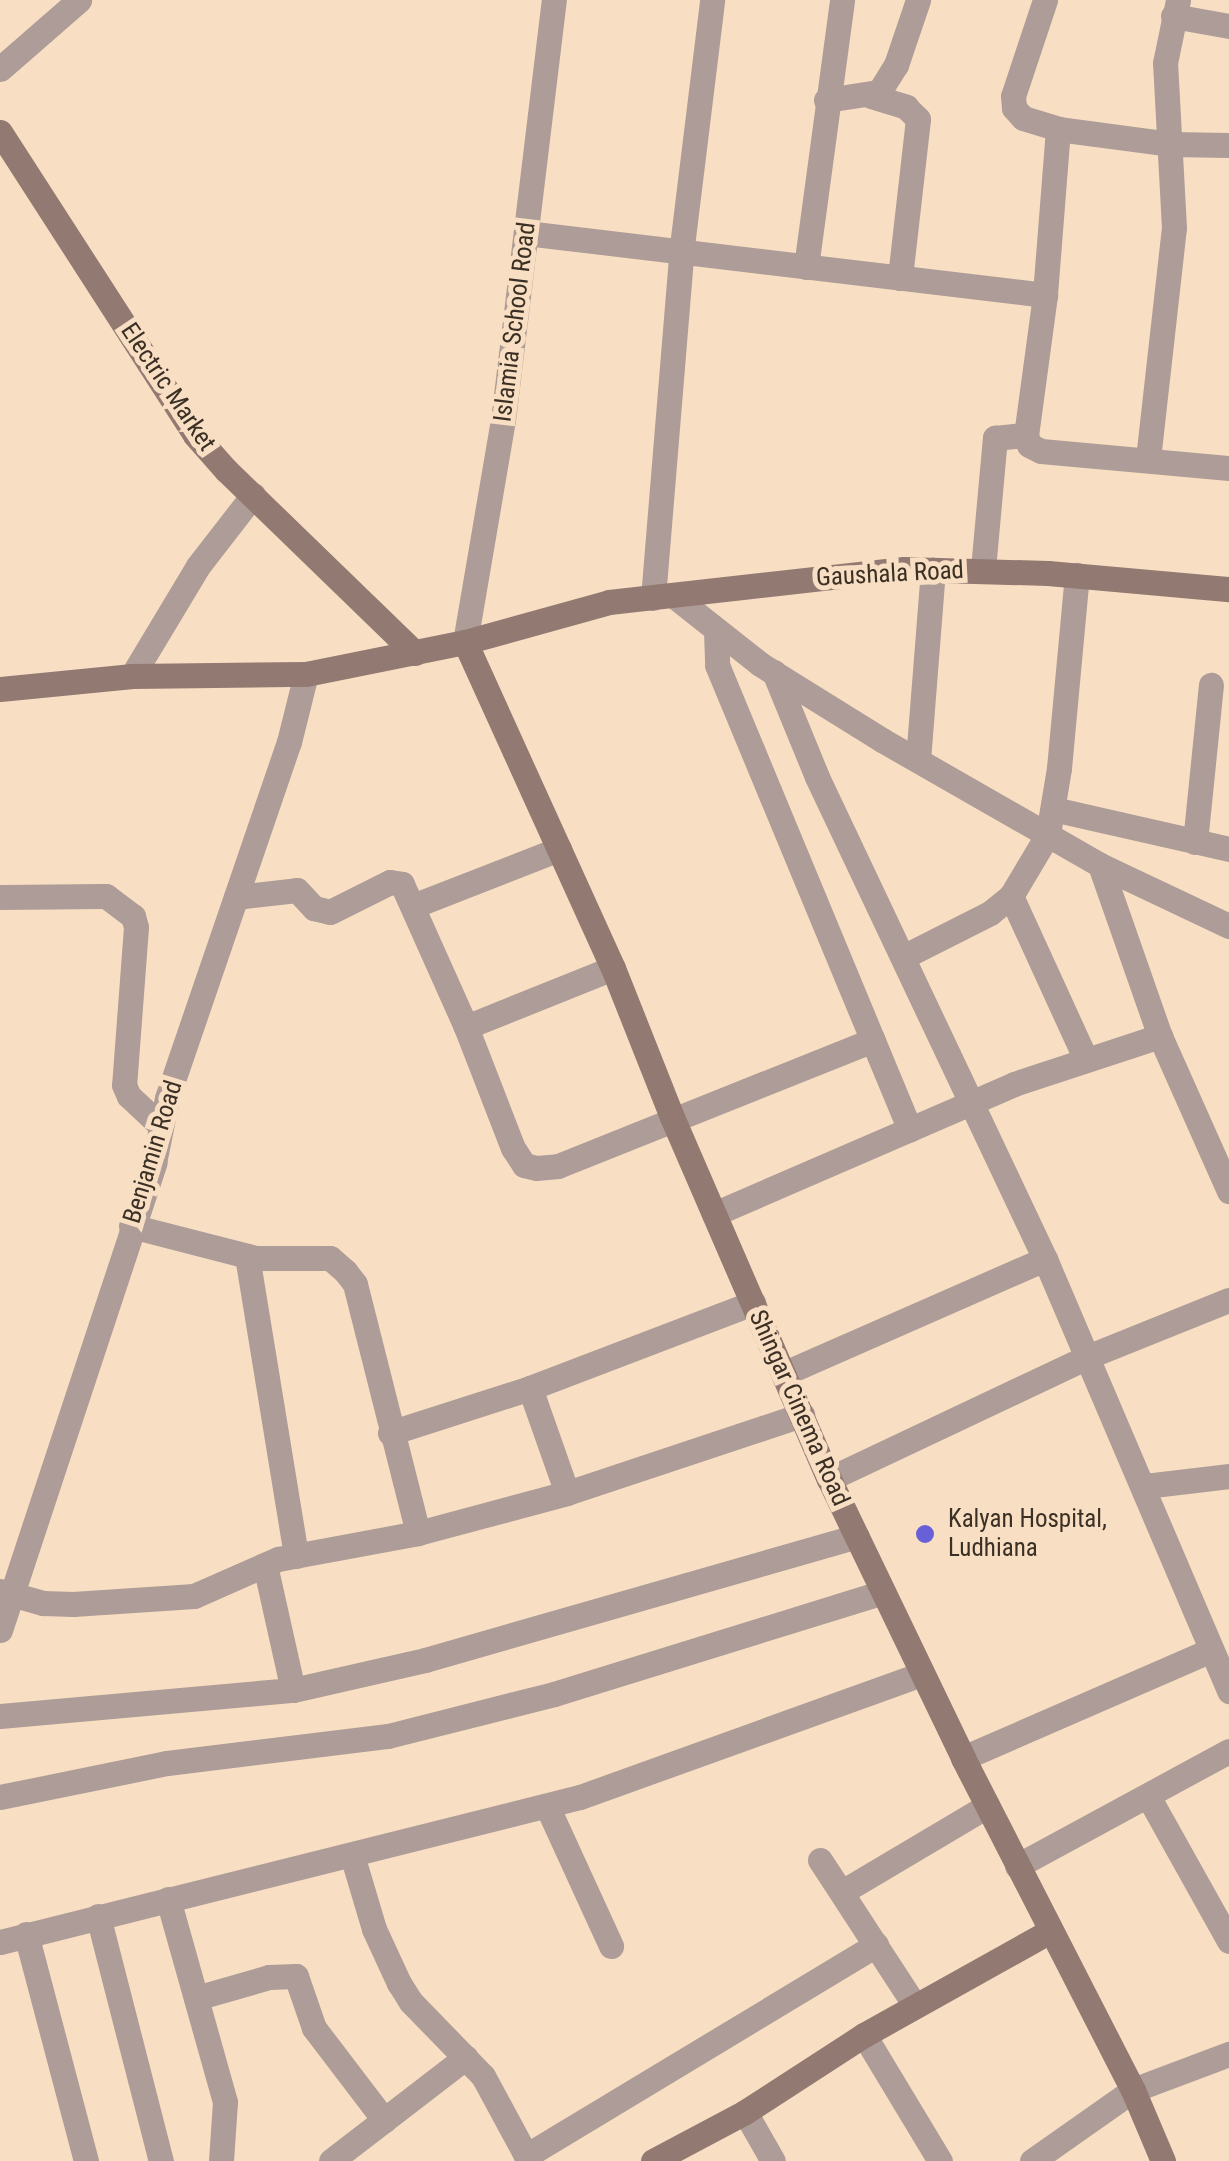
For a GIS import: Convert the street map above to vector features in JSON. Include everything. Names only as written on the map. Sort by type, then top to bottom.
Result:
[{"type":"street","points":[[0,69],[79,0]]},
{"type":"street","name":"Islamia School Road","points":[[464,642],[502,420],[554,0]]},
{"type":"street","points":[[712,0],[681,254],[663,597],[774,672],[918,760],[1050,822],[1100,865],[1228,930]]},
{"type":"street","points":[[806,267],[842,0]]},
{"type":"street","points":[[871,96],[890,77],[918,0]]},
{"type":"street","points":[[1044,0],[1016,87],[1014,108],[1023,118],[1058,129],[1170,144],[1229,145]]},
{"type":"street","points":[[1148,459],[1174,228],[1165,62],[1176,8],[1229,26]]},
{"type":"street","points":[[826,100],[871,96],[906,108],[918,119],[900,278]]},
{"type":"street","points":[[1058,129],[1045,295],[1026,435],[1029,445],[1041,451],[1229,468]]},
{"type":"street","name":"Electric Market","points":[[0,132],[196,435],[415,653]]},
{"type":"street","points":[[526,234],[1045,295]]},
{"type":"street","points":[[983,570],[996,438],[1026,435]]},
{"type":"street","points":[[132,676],[198,566],[253,495]]},
{"type":"street","points":[[918,760],[933,570]]},
{"type":"street","name":"Gaushala Road","points":[[0,689],[132,676],[306,674],[464,642],[552,615],[792,579],[983,570],[1229,589]]},
{"type":"street","points":[[903,957],[990,913],[1011,896],[1050,822],[1076,575]]},
{"type":"street","points":[[716,631],[717,665],[910,1130]]},
{"type":"street","name":"Shingar Cinema Road","points":[[464,642],[613,968],[672,1117],[829,1479],[963,1758],[1132,2090],[1163,2161]]},
{"type":"street","points":[[774,672],[817,777],[1046,1259],[1229,1692]]},
{"type":"street","name":"Benjamin Road","points":[[0,1630],[5,1593],[154,1163],[161,1126],[288,742],[306,674]]},
{"type":"street","points":[[1195,842],[1212,685]]},
{"type":"street","points":[[1050,822],[1229,850]]},
{"type":"street","points":[[414,906],[560,849]]},
{"type":"street","points":[[1100,865],[1160,1036],[1229,1190]]},
{"type":"street","points":[[236,897],[297,890],[314,908],[330,912],[390,882],[402,884],[524,1164],[558,1166],[672,1117],[873,1040]]},
{"type":"street","points":[[0,896],[106,896],[133,916],[124,1085],[129,1096],[161,1126]]},
{"type":"street","points":[[1011,896],[1085,1058]]},
{"type":"street","points":[[466,1028],[613,968]]},
{"type":"street","points":[[714,1214],[972,1101],[1085,1058],[1160,1036]]},
{"type":"street","points":[[130,1226],[247,1256],[330,1258],[345,1271],[354,1284],[418,1533]]},
{"type":"street","points":[[247,1256],[296,1556]]},
{"type":"street","points":[[785,1373],[1046,1259]]},
{"type":"street","points":[[829,1479],[1088,1357],[1229,1300]]},
{"type":"street","points":[[390,1434],[530,1388],[753,1302]]},
{"type":"street","points":[[530,1388],[567,1492]]},
{"type":"street","points":[[5,1593],[73,1604],[194,1596],[220,1589],[265,1565],[418,1533],[567,1492],[802,1415]]},
{"type":"street","points":[[1145,1486],[1229,1476]]},
{"type":"street","points":[[0,1716],[293,1690],[425,1660],[857,1536]]},
{"type":"street","points":[[265,1565],[293,1690]]},
{"type":"street","points":[[0,1797],[167,1763],[388,1736],[554,1694],[882,1592]]},
{"type":"street","points":[[963,1758],[1211,1650]]},
{"type":"street","points":[[0,1942],[547,1806],[922,1674]]},
{"type":"street","points":[[1017,1866],[1229,1751]]},
{"type":"street","points":[[1148,1796],[1229,1942]]},
{"type":"street","points":[[547,1806],[610,1946]]},
{"type":"street","points":[[842,1892],[987,1806]]},
{"type":"street","points":[[352,1855],[374,1929],[398,1983],[411,2002],[484,2076],[528,2158],[876,1945]]},
{"type":"street","points":[[820,1860],[915,2006]]},
{"type":"street","points":[[168,1899],[225,2102],[222,2161]]},
{"type":"street","points":[[98,1916],[161,2161]]},
{"type":"street","points":[[653,2161],[745,2112],[864,2035],[1050,1931]]},
{"type":"street","points":[[26,1934],[86,2161]]},
{"type":"street","points":[[196,1998],[283,1973],[296,1976],[314,2028],[384,2120]]},
{"type":"street","points":[[864,2035],[940,2161]]},
{"type":"street","points":[[1032,2161],[1132,2090],[1229,2054]]},
{"type":"street","points":[[331,2161],[466,2056]]},
{"type":"street","points":[[745,2112],[772,2161]]},
{"type":"place","name":"Kalyan Hospital, Ludhiana","points":[[925,1534]]}]
